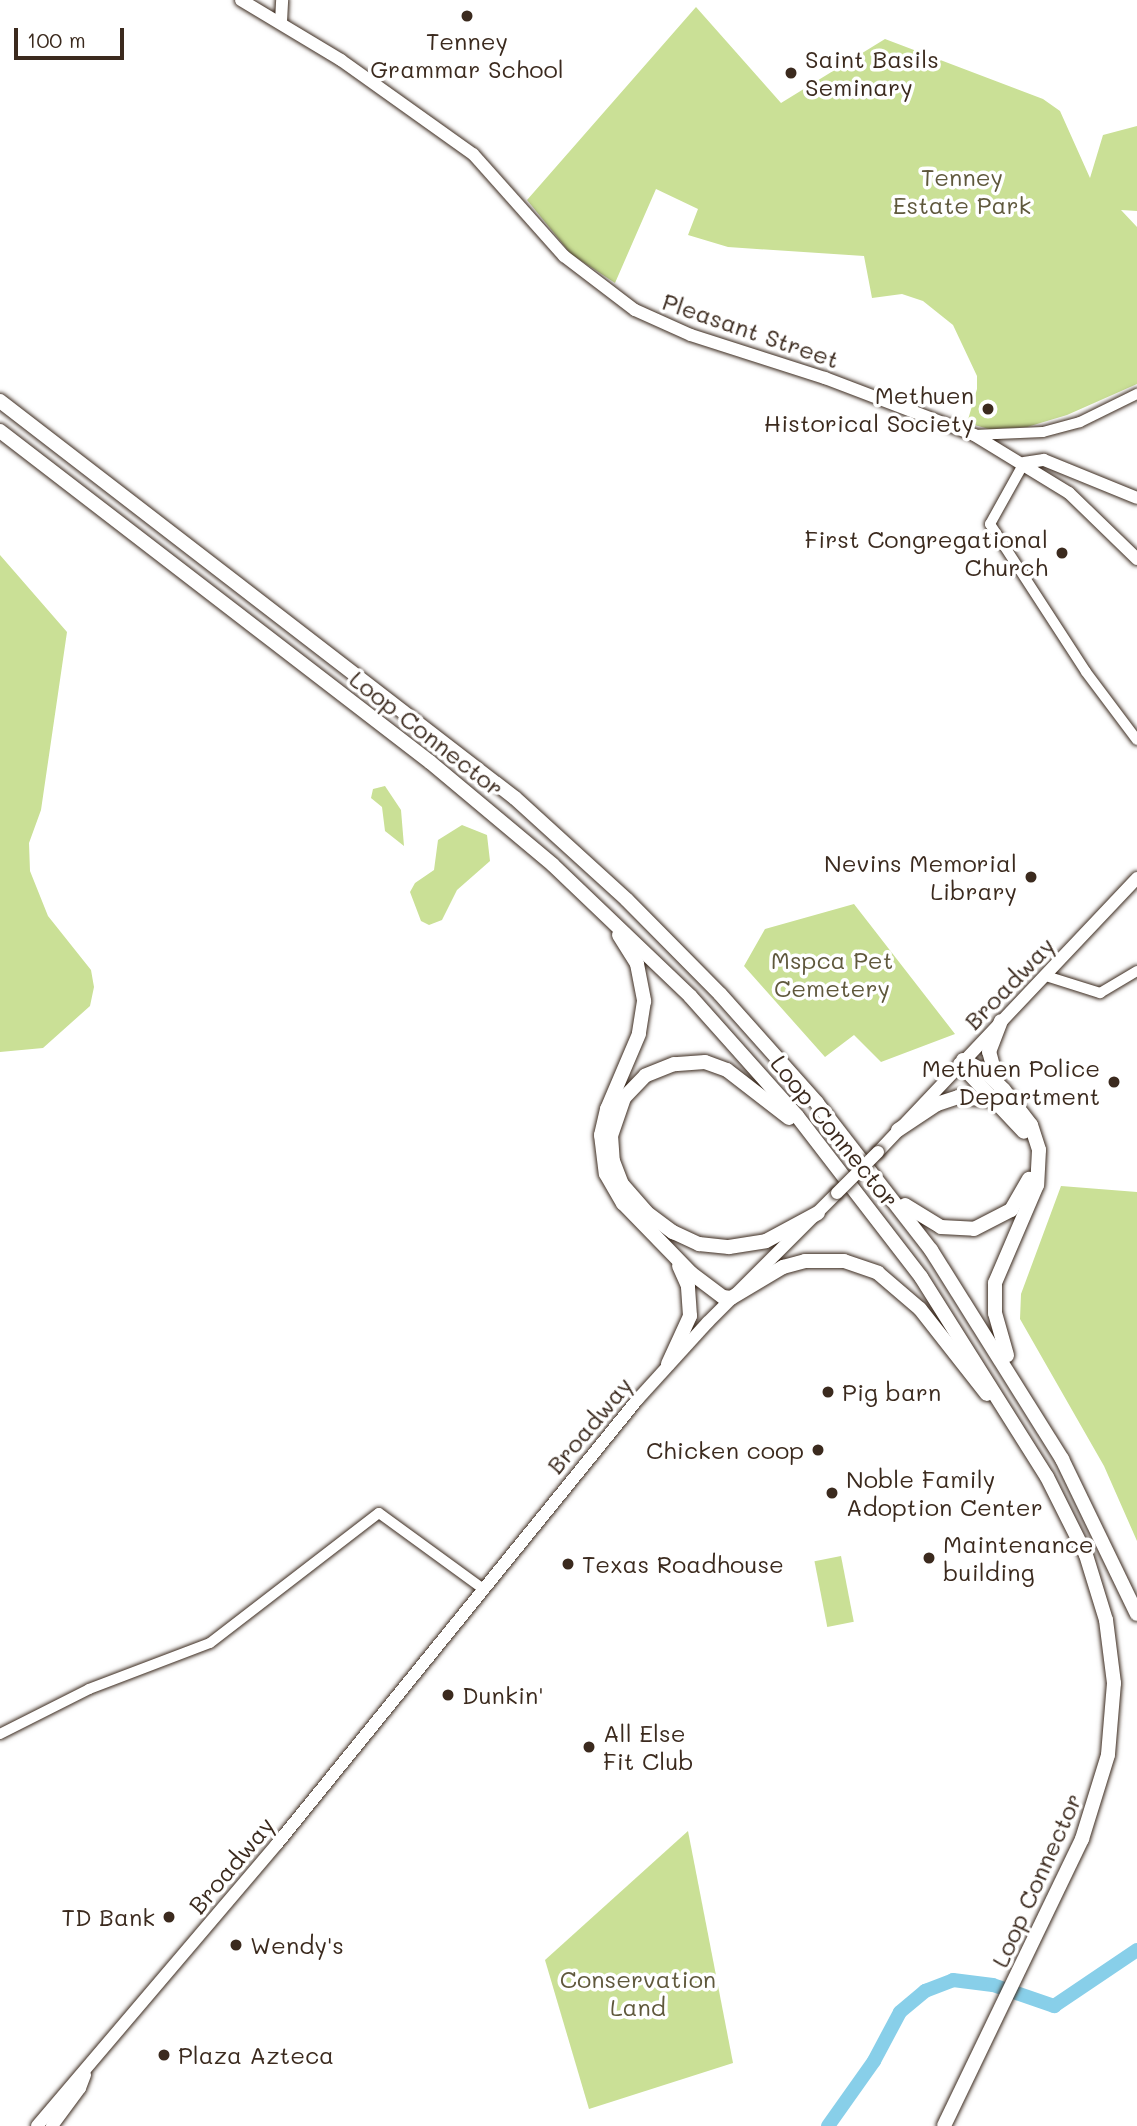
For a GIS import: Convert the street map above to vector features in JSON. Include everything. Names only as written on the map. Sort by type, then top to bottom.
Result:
[{"type":"highway","name":"Loop Connector","points":[[0,401],[515,798],[677,949],[775,1052],[853,1146],[931,1250],[1025,1395],[1071,1475],[1137,1614]]},
{"type":"highway","name":"Loop Connector","points":[[0,431],[430,762],[553,865],[699,1006],[780,1096],[921,1277],[1052,1486],[1102,1601],[1112,1657],[1111,1735],[1090,1820],[947,2122]]},
{"type":"highway","points":[[553,865],[624,941],[640,976],[644,1001],[639,1034],[603,1122],[601,1156],[614,1192],[668,1251],[705,1286],[731,1298],[783,1267],[805,1261],[844,1261],[878,1273],[907,1295],[946,1340],[1052,1486]]},
{"type":"highway","points":[[999,1085],[989,1052],[1001,1021]]},
{"type":"highway","points":[[818,1213],[777,1236],[741,1247],[709,1246],[673,1232],[636,1201],[615,1170],[611,1135],[624,1098],[645,1076],[666,1066],[691,1061],[719,1066],[784,1113],[860,1197]]},
{"type":"highway","points":[[853,1146],[916,1214],[947,1228],[981,1227],[1011,1210],[1030,1172],[1030,1150],[1021,1127],[991,1100],[962,1062]]},
{"type":"highway","points":[[962,1062],[999,1085],[1031,1125],[1040,1150],[1037,1185],[1004,1255],[994,1292],[999,1332],[1025,1395]]},
{"type":"highway","points":[[898,1130],[937,1104],[970,1096],[991,1100]]},
{"type":"highway","points":[[668,1251],[683,1273],[690,1299],[685,1332],[668,1364]]},
{"type":"main road","name":"Pleasant Street","points":[[241,0],[281,22],[473,154],[564,256],[635,310],[691,335],[837,382],[974,435],[1024,463],[1102,521],[1137,559]]},
{"type":"main road","points":[[257,9],[270,0]]},
{"type":"main road","points":[[281,22],[282,0]]},
{"type":"main road","points":[[974,435],[1044,432],[1101,413],[1137,394]]},
{"type":"main road","points":[[1024,463],[1044,460],[1137,498]]},
{"type":"main road","name":"Broadway","points":[[85,2074],[668,1364],[878,1152],[1137,878]]},
{"type":"main road","points":[[1046,975],[1100,993],[1137,971]]},
{"type":"main road","points":[[37,2126],[73,2082],[85,2074]]},
{"type":"main road","points":[[52,2126],[80,2088],[85,2074]]},
{"type":"street","points":[[1024,463],[1001,509],[990,523],[1086,672],[1137,740]]},
{"type":"street","points":[[0,1734],[89,1689],[210,1643],[379,1513],[482,1588]]},
{"type":"green space","name":"Tenney Estate Park","points":[[696,7],[781,103],[885,39],[1043,99],[1060,111],[1090,178],[1103,135],[1137,126],[1137,211],[1121,210],[1137,227],[1137,384],[1067,415],[1027,427],[989,429],[967,423],[977,389],[977,376],[953,325],[923,301],[902,294],[872,298],[864,256],[728,247],[688,235],[698,209],[656,189],[615,283],[571,254],[527,200]]},
{"type":"green space","points":[[0,555],[67,632],[41,810],[29,843],[30,871],[48,916],[91,970],[94,987],[90,1006],[43,1048],[0,1052]]},
{"type":"green space","points":[[385,786],[401,810],[404,846],[385,831],[382,807],[371,798],[373,789]]},
{"type":"green space","points":[[462,825],[487,835],[490,861],[457,890],[442,920],[429,925],[421,921],[410,892],[415,883],[434,870],[438,840]]},
{"type":"green space","name":"Mspca Pet Cemetery","points":[[854,904],[955,1034],[881,1062],[854,1035],[825,1057],[744,966],[765,929]]},
{"type":"green space","points":[[1061,1186],[1137,1192],[1137,1541],[1104,1466],[1020,1319],[1021,1294]]},
{"type":"green space","points":[[841,1556],[854,1622],[827,1627],[814,1561]]},
{"type":"green space","name":"Conservation Land","points":[[688,1831],[733,2063],[589,2109],[545,1960]]},
{"type":"waterway","points":[[828,2126],[874,2061],[900,2012],[925,1991],[953,1980],[993,1985],[1054,2006],[1137,1950]]},
{"type":"place","name":"Tenney Grammar School","points":[[467,16]]},
{"type":"place","name":"Saint Basils Seminary","points":[[791,73]]},
{"type":"place","name":"Methuen Historical Society","points":[[988,409]]},
{"type":"place","name":"First Congregational Church","points":[[1062,553]]},
{"type":"place","name":"Nevins Memorial Library","points":[[1031,877]]},
{"type":"place","name":"Methuen Police Department","points":[[1114,1082]]},
{"type":"place","name":"Pig barn","points":[[828,1392]]},
{"type":"place","name":"Chicken coop","points":[[818,1450]]},
{"type":"place","name":"Noble Family Adoption Center","points":[[832,1493]]},
{"type":"place","name":"Maintenance building","points":[[929,1558]]},
{"type":"place","name":"Texas Roadhouse","points":[[568,1564]]},
{"type":"place","name":"Dunkin'","points":[[448,1695]]},
{"type":"place","name":"All Else Fit Club","points":[[589,1747]]},
{"type":"place","name":"TD Bank","points":[[169,1917]]},
{"type":"place","name":"Wendy's","points":[[236,1945]]},
{"type":"place","name":"Plaza Azteca","points":[[164,2055]]}]
